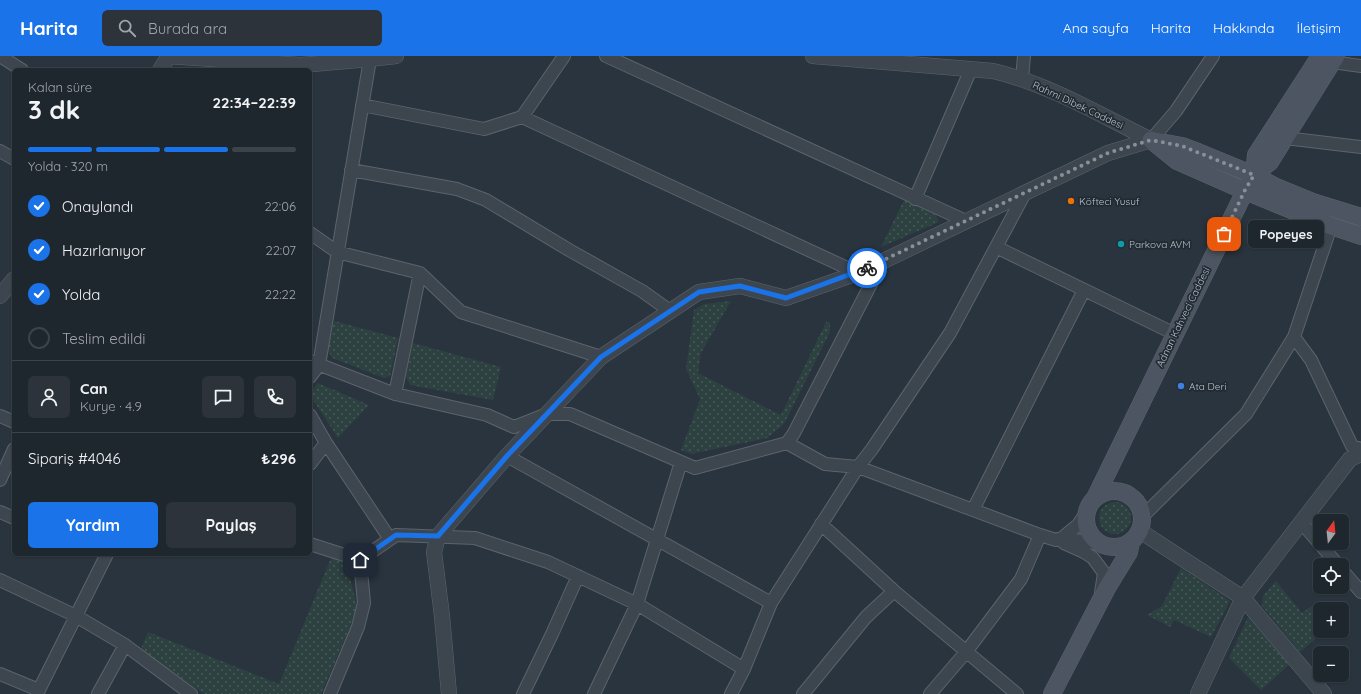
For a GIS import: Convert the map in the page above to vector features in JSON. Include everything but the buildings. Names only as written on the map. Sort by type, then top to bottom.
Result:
[{"type":"main road","name":"Adnan Kahveci Caddesi","points":[[1095,498],[1245,190],[1254,175],[1270,162],[1285,138],[1329,58]]},
{"type":"main road","points":[[1254,175],[1256,155],[1329,58]]},
{"type":"main road","name":"Rahmi Dibek Caddesi","points":[[1151,140],[1182,146],[1254,175],[1274,186],[1313,202],[1361,217]]},
{"type":"main road","name":"Rahmi Dibek Caddesi","points":[[1151,140],[1177,161],[1331,226],[1361,236]]},
{"type":"main road","points":[[1113,460],[1121,491]]},
{"type":"main road","points":[[1052,694],[1107,588],[1129,552],[1138,530],[1140,508],[1136,501],[1129,495],[1121,491],[1103,493],[1095,498],[1090,504],[1086,513],[1088,530],[1093,538],[1105,545],[1124,545],[1138,530]]},
{"type":"main road","points":[[1105,545],[1110,568],[1107,588]]},
{"type":"street","points":[[0,56],[19,68]]},
{"type":"street","points":[[161,68],[168,56],[262,59],[276,67],[396,56]]},
{"type":"street","points":[[362,106],[484,129],[522,117],[564,56]]},
{"type":"street","points":[[606,56],[915,199],[966,221]]},
{"type":"street","name":"Rahmi Dibek Caddesi","points":[[813,56],[993,71],[1022,79],[1046,88],[1151,140]]},
{"type":"street","points":[[1022,79],[1024,56]]},
{"type":"street","points":[[449,694],[442,616],[434,552],[438,536],[507,456],[601,357],[699,292],[740,286],[786,298],[858,273],[1108,153],[1151,140],[1176,111],[1213,56]]},
{"type":"street","points":[[1329,58],[1361,66]]},
{"type":"street","points":[[370,59],[337,252],[314,363],[394,394],[487,415],[514,427],[547,414],[570,414],[695,468],[787,443],[794,433],[874,278],[873,266]]},
{"type":"street","points":[[915,199],[971,69]]},
{"type":"street","points":[[522,117],[858,273]]},
{"type":"street","points":[[1285,138],[1361,147]]},
{"type":"street","points":[[0,151],[12,158]]},
{"type":"street","points":[[351,170],[457,189],[486,200],[642,291],[670,311]]},
{"type":"street","points":[[731,694],[744,669],[771,603],[858,467],[872,449],[950,333],[1024,193]]},
{"type":"street","points":[[1324,694],[1243,598],[1138,530],[1246,414],[1294,336],[1331,226]]},
{"type":"street","points":[[312,234],[337,252],[420,274],[461,312],[601,357]]},
{"type":"street","points":[[996,247],[1175,334]]},
{"type":"street","points":[[394,394],[420,274]]},
{"type":"street","points":[[0,296],[12,281]]},
{"type":"street","points":[[973,510],[1084,290]]},
{"type":"street","points":[[1294,336],[1311,360],[1352,446],[1361,449]]},
{"type":"street","points":[[0,416],[12,421]]},
{"type":"street","points":[[312,418],[326,443],[390,539]]},
{"type":"street","points":[[312,461],[326,443]]},
{"type":"street","points":[[787,443],[825,464],[858,467],[1040,535],[1105,545]]},
{"type":"street","points":[[0,480],[12,453]]},
{"type":"street","points":[[1198,694],[1243,598],[1350,459],[1361,454]]},
{"type":"street","points":[[507,456],[771,603]]},
{"type":"street","points":[[594,694],[637,604],[681,462]]},
{"type":"street","points":[[0,512],[12,517]]},
{"type":"street","points":[[1059,539],[1078,525],[1086,513]]},
{"type":"street","points":[[1301,522],[1332,558]]},
{"type":"street","points":[[821,524],[894,591],[1017,694]]},
{"type":"street","points":[[360,560],[396,535],[475,538],[548,562],[637,604],[744,669]]},
{"type":"street","points":[[930,694],[966,652],[1021,579],[1040,535]]},
{"type":"street","points":[[1059,539],[1093,558],[1104,573],[1099,604]]},
{"type":"street","points":[[312,545],[360,560]]},
{"type":"street","points":[[0,674],[38,692],[76,616],[103,556]]},
{"type":"street","points":[[330,694],[358,627],[364,603],[360,560]]},
{"type":"street","points":[[523,694],[578,576]]},
{"type":"street","points":[[1349,578],[1361,592]]},
{"type":"street","points":[[0,580],[76,616],[125,645],[190,694]]},
{"type":"street","points":[[803,694],[866,617],[894,591]]},
{"type":"street","points":[[98,694],[125,645]]},
{"type":"green space","points":[[904,200],[936,215],[939,222],[881,247]]},
{"type":"green space","points":[[731,301],[701,353],[698,373],[781,415],[826,322],[830,322],[830,332],[784,424],[767,438],[691,454],[681,450],[700,399],[686,369],[694,310],[704,304]]},
{"type":"green space","points":[[334,321],[398,338],[390,376],[384,378],[332,358],[328,350]]},
{"type":"green space","points":[[413,343],[501,367],[493,400],[410,385],[406,377]]},
{"type":"green space","points":[[318,383],[369,405],[338,438],[312,398],[312,390]]},
{"type":"green space","points":[[1112,502],[1118,502],[1127,506],[1131,518],[1127,530],[1118,534],[1112,534],[1103,530],[1099,521],[1099,515],[1103,506]]},
{"type":"green space","points":[[331,558],[346,562],[357,606],[350,627],[321,694],[204,694],[141,649],[148,632],[279,684]]},
{"type":"green space","points":[[1181,568],[1230,601],[1211,637],[1174,620],[1170,627],[1147,615],[1162,606]]},
{"type":"green space","points":[[1276,581],[1302,613],[1313,605],[1313,638],[1317,638],[1300,652],[1262,606],[1263,596]]},
{"type":"green space","points":[[1248,617],[1290,664],[1261,690],[1229,658]]},
{"type":"way so far","points":[[867,268],[1108,153],[1151,140],[1182,146],[1254,175],[1245,190],[1224,234]]},
{"type":"place","name":"Köfteci Yusuf","points":[[1071,201]]},
{"type":"place","name":"Popeyes","points":[[1224,234]]},
{"type":"place","name":"Parkova AVM","points":[[1121,244]]},
{"type":"place","name":"Ata Deri","points":[[1181,386]]},
{"type":"route","points":[[360,560],[396,535],[438,536],[507,456],[601,357],[699,292],[740,286],[786,298],[858,273],[867,268]]}]
